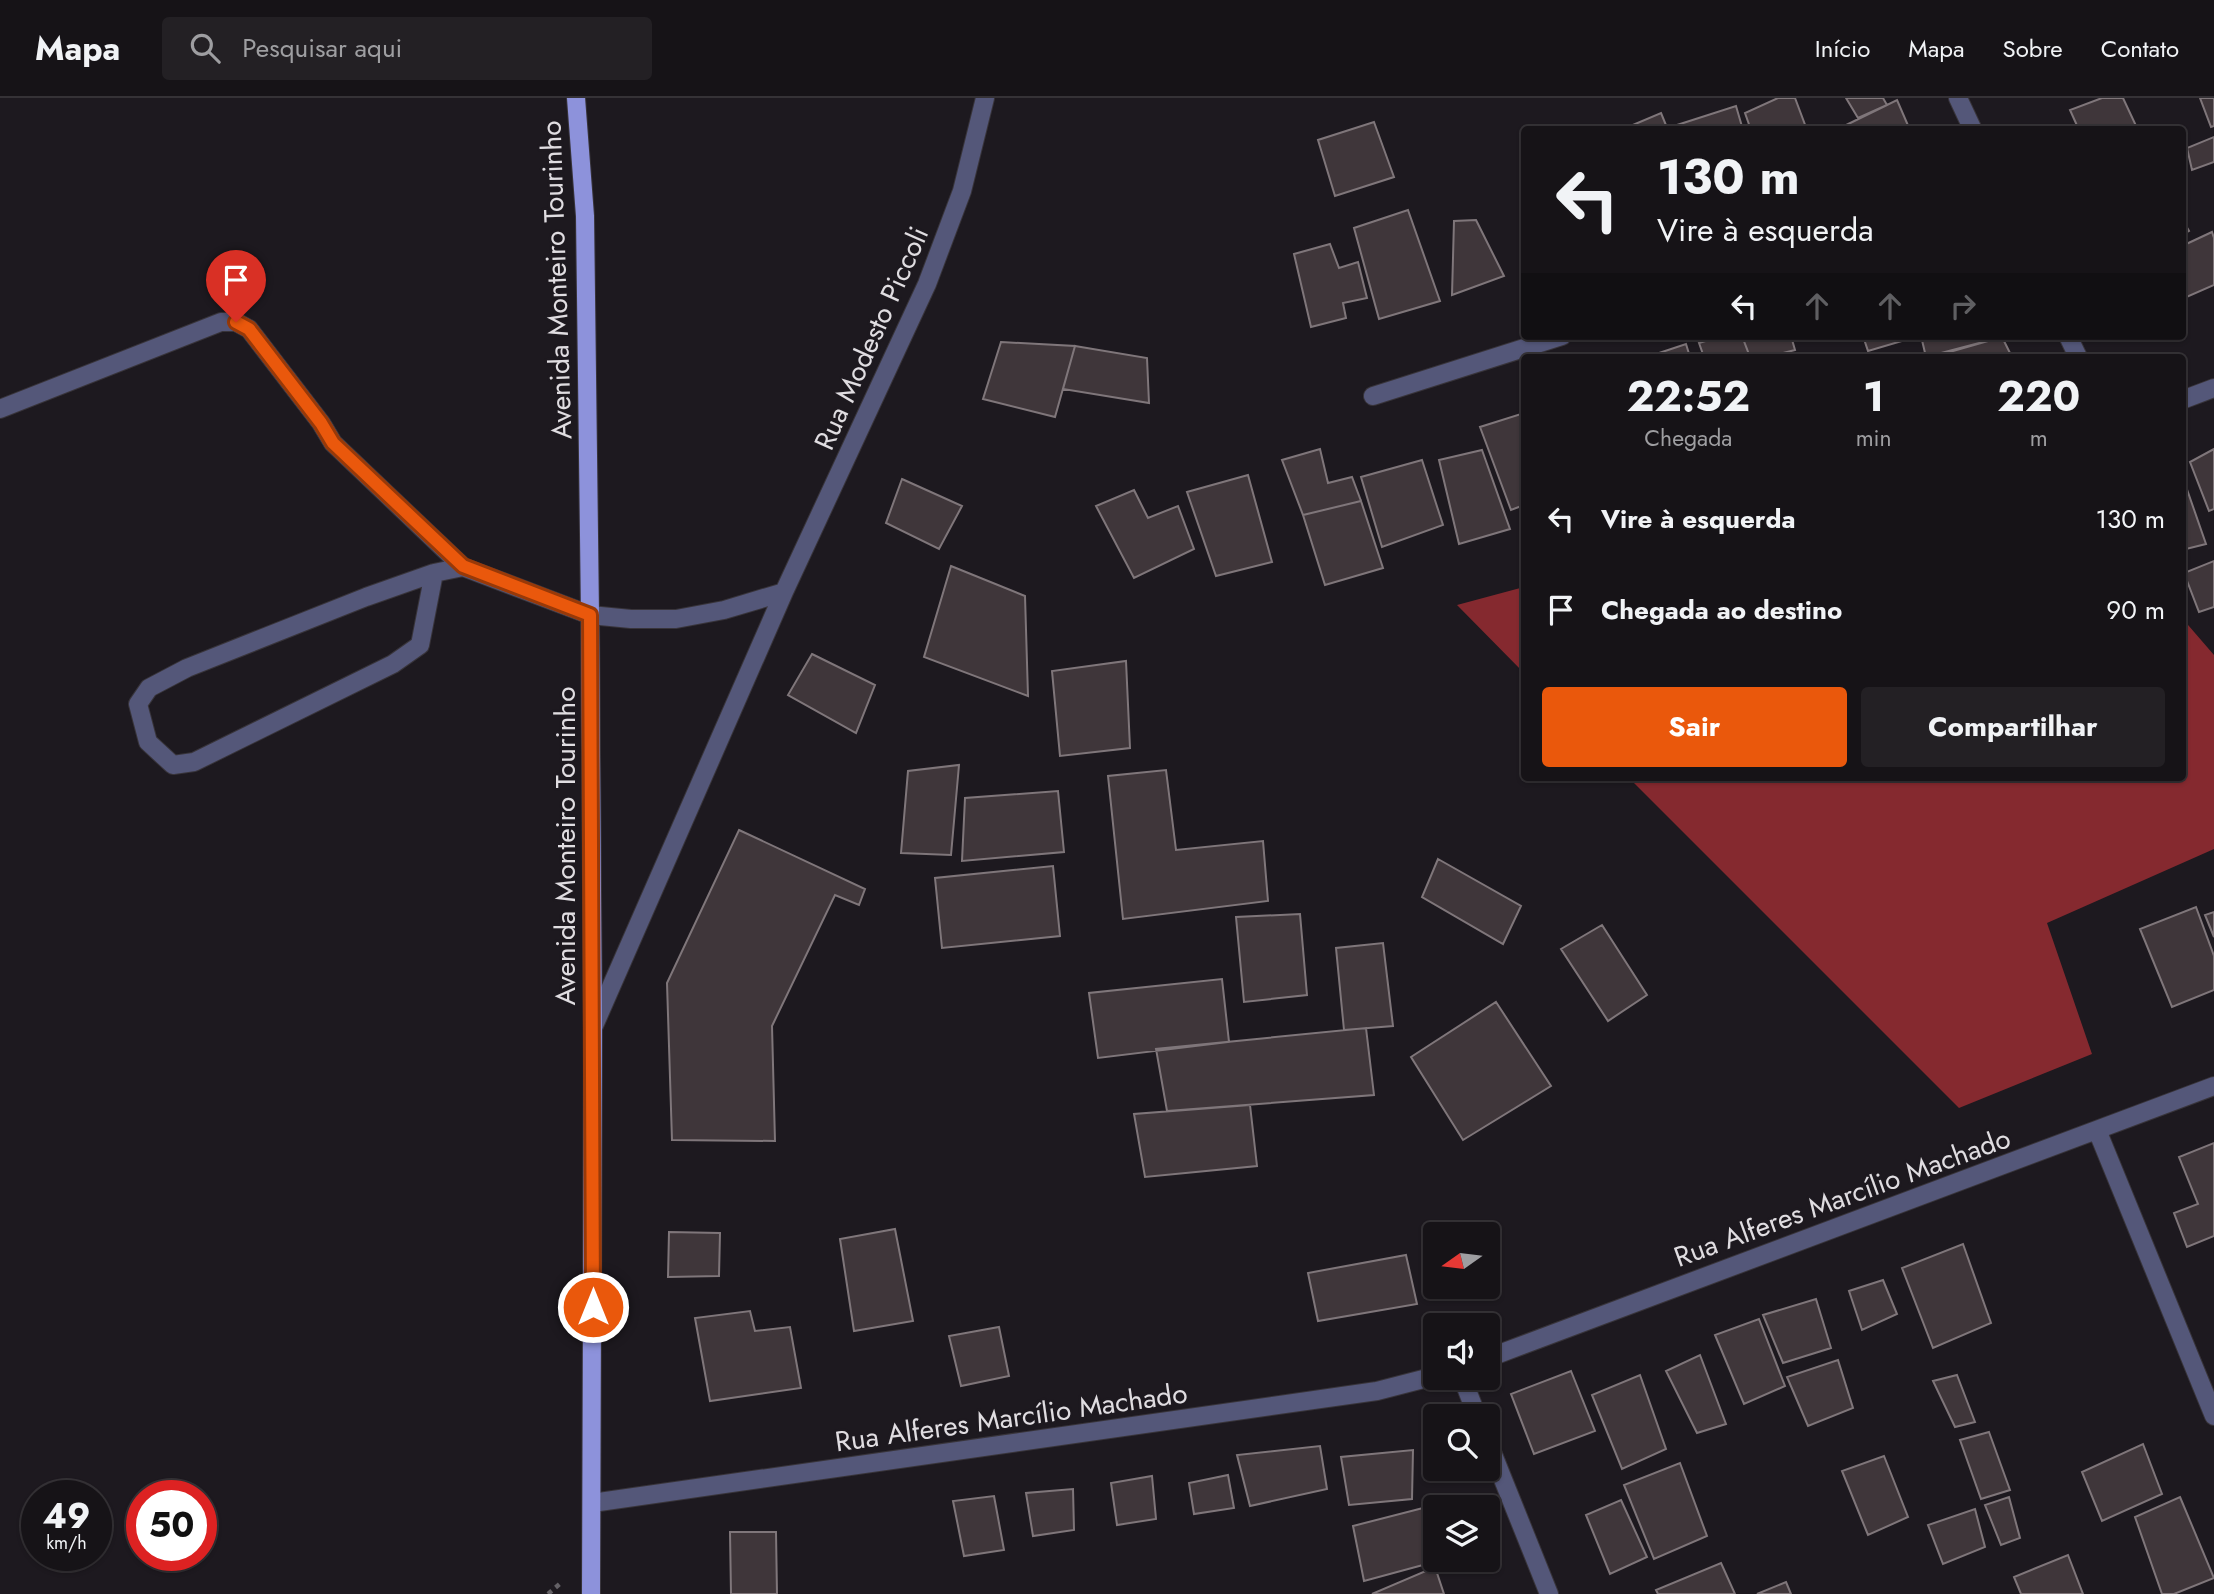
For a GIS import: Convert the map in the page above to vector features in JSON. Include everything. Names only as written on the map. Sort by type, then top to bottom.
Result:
[{"type":"main road","name":"Avenida Monteiro Tourinho","points":[[576,98],[585,216],[590,615],[593,1028],[591,1594]]},
{"type":"street","name":"Rua Modesto Piccoli","points":[[593,1028],[784,592],[942,248],[962,191],[985,98]]},
{"type":"street","points":[[1958,98],[1971,126]]},
{"type":"street","points":[[0,409],[221,322],[236,322],[249,329],[321,423],[333,443],[463,566],[590,615],[631,619],[676,619],[724,610],[784,592]]},
{"type":"street","points":[[1373,396],[1549,340]]},
{"type":"street","points":[[2186,398],[2214,388]]},
{"type":"street","points":[[434,573],[420,645],[393,664],[194,762],[173,765],[148,742],[138,704],[149,688],[187,668],[366,597],[434,573],[463,566]]},
{"type":"street","name":"Rua Alferes Marcílio Machado","points":[[1500,1353],[2214,1086]]},
{"type":"street","points":[[2097,1130],[2214,1416]]},
{"type":"street","name":"Rua Alferes Marcílio Machado","points":[[592,1503],[1363,1393],[1423,1380]]},
{"type":"street","points":[[1500,1472],[1549,1594]]},
{"type":"shaded area","points":[[1521,588],[1521,670],[1457,605]]},
{"type":"shaded area","points":[[2186,623],[2214,655],[2214,849],[2047,923],[2092,1054],[1959,1108],[1632,781],[2186,781]]},
{"type":"building","points":[[1778,98],[1795,98],[1806,126],[1750,126],[1745,113]]},
{"type":"building","points":[[1846,98],[1883,98],[1887,105],[1858,118]]},
{"type":"building","points":[[2102,98],[2123,98],[2136,126],[2077,126],[2070,110]]},
{"type":"building","points":[[2200,98],[2214,98],[2214,126],[2211,127]]},
{"type":"building","points":[[1897,100],[1908,126],[1844,126]]},
{"type":"building","points":[[1736,106],[1742,126],[1677,126]]},
{"type":"building","points":[[1661,113],[1666,126],[1630,126]]},
{"type":"building","points":[[1374,122],[1394,177],[1335,196],[1318,140]]},
{"type":"building","points":[[2214,137],[2214,162],[2192,170],[2187,148]]},
{"type":"building","points":[[1408,210],[1440,301],[1379,319],[1354,228]]},
{"type":"building","points":[[1476,220],[1504,276],[1452,295],[1454,221]]},
{"type":"building","points":[[2212,232],[2214,285],[2186,297],[2186,244]]},
{"type":"building","points":[[1330,244],[1339,268],[1358,262],[1367,298],[1343,303],[1346,318],[1311,327],[1294,254]]},
{"type":"building","points":[[1709,340],[1744,340],[1749,354],[1703,354],[1699,343]]},
{"type":"building","points":[[1744,340],[1792,340],[1795,350],[1780,354],[1749,354]]},
{"type":"building","points":[[1864,340],[1905,340],[1868,351]]},
{"type":"building","points":[[1922,340],[1991,340],[1937,354],[1925,354]]},
{"type":"building","points":[[1992,340],[2004,340],[2010,354],[1942,354]]},
{"type":"building","points":[[1001,342],[1075,346],[1055,417],[983,399]]},
{"type":"building","points":[[1686,344],[1689,354],[1656,354]]},
{"type":"building","points":[[1075,346],[1147,358],[1149,403],[1063,389]]},
{"type":"building","points":[[1521,414],[1521,506],[1511,510],[1480,427]]},
{"type":"building","points":[[1320,449],[1328,483],[1352,477],[1361,501],[1303,515],[1282,460]]},
{"type":"building","points":[[2214,449],[2214,509],[2209,511],[2190,462]]},
{"type":"building","points":[[1482,450],[1510,529],[1459,544],[1439,460]]},
{"type":"building","points":[[1422,460],[1443,525],[1382,547],[1361,477]]},
{"type":"building","points":[[1248,475],[1272,562],[1216,576],[1187,492]]},
{"type":"building","points":[[902,479],[962,506],[939,549],[886,523]]},
{"type":"building","points":[[2186,486],[2206,544],[2186,549]]},
{"type":"building","points":[[1134,490],[1148,518],[1178,506],[1194,549],[1134,578],[1096,506]]},
{"type":"building","points":[[1361,501],[1383,568],[1325,585],[1303,515]]},
{"type":"building","points":[[2214,561],[2214,607],[2199,612],[2186,572]]},
{"type":"building","points":[[951,566],[1025,596],[1028,696],[924,657]]},
{"type":"building","points":[[812,654],[875,685],[856,733],[788,695]]},
{"type":"building","points":[[1126,661],[1130,748],[1060,756],[1052,671]]},
{"type":"building","points":[[959,765],[951,855],[901,853],[908,771]]},
{"type":"building","points":[[1166,770],[1176,850],[1263,841],[1268,901],[1123,919],[1108,776]]},
{"type":"building","points":[[1058,791],[1064,852],[962,861],[965,798]]},
{"type":"building","points":[[739,830],[865,889],[859,905],[835,895],[772,1026],[775,1141],[672,1140],[667,983]]},
{"type":"building","points":[[1438,859],[1521,906],[1503,944],[1422,897]]},
{"type":"building","points":[[1053,866],[1060,936],[942,948],[935,878]]},
{"type":"building","points":[[2196,907],[2214,956],[2214,990],[2172,1007],[2140,929]]},
{"type":"building","points":[[2214,912],[2214,937],[2205,915]]},
{"type":"building","points":[[1300,914],[1307,995],[1244,1002],[1236,917]]},
{"type":"building","points":[[1602,925],[1647,995],[1608,1021],[1561,949]]},
{"type":"building","points":[[1383,943],[1393,1026],[1344,1030],[1336,948]]},
{"type":"building","points":[[1222,979],[1229,1042],[1098,1058],[1089,993]]},
{"type":"building","points":[[1496,1002],[1551,1086],[1463,1140],[1411,1057]]},
{"type":"building","points":[[1366,1028],[1374,1095],[1167,1111],[1156,1049]]},
{"type":"building","points":[[1250,1105],[1257,1166],[1145,1177],[1134,1114]]},
{"type":"building","points":[[2214,1143],[2214,1236],[2187,1247],[2174,1213],[2198,1204],[2179,1157]]},
{"type":"building","points":[[895,1229],[913,1321],[854,1331],[840,1239]]},
{"type":"building","points":[[669,1232],[720,1233],[719,1276],[668,1277]]},
{"type":"building","points":[[1963,1244],[1991,1323],[1933,1348],[1902,1268]]},
{"type":"building","points":[[1406,1255],[1417,1304],[1318,1321],[1308,1273]]},
{"type":"building","points":[[1883,1280],[1897,1314],[1862,1330],[1849,1291]]},
{"type":"building","points":[[1816,1299],[1831,1348],[1783,1363],[1763,1315]]},
{"type":"building","points":[[750,1311],[755,1331],[790,1327],[801,1388],[710,1401],[695,1318]]},
{"type":"building","points":[[1759,1319],[1785,1386],[1744,1404],[1715,1335]]},
{"type":"building","points":[[999,1327],[1009,1376],[961,1386],[949,1336]]},
{"type":"building","points":[[1700,1355],[1726,1424],[1697,1433],[1666,1371]]},
{"type":"building","points":[[1838,1360],[1853,1408],[1808,1426],[1787,1377]]},
{"type":"building","points":[[1571,1371],[1595,1431],[1534,1454],[1511,1394]]},
{"type":"building","points":[[1640,1375],[1666,1449],[1622,1469],[1592,1395]]},
{"type":"building","points":[[1957,1375],[1975,1422],[1955,1427],[1933,1381]]},
{"type":"building","points":[[1989,1432],[2010,1490],[1981,1499],[1960,1440]]},
{"type":"building","points":[[2143,1444],[2162,1494],[2102,1521],[2082,1472]]},
{"type":"building","points":[[1320,1446],[1327,1489],[1250,1506],[1237,1455]]},
{"type":"building","points":[[1413,1450],[1412,1499],[1349,1505],[1341,1457]]},
{"type":"building","points":[[1884,1456],[1908,1517],[1868,1535],[1842,1471]]},
{"type":"building","points":[[1680,1463],[1707,1536],[1654,1559],[1624,1485]]},
{"type":"building","points":[[1228,1475],[1234,1508],[1194,1514],[1189,1483]]},
{"type":"building","points":[[1152,1476],[1156,1519],[1117,1525],[1111,1483]]},
{"type":"building","points":[[1073,1489],[1074,1530],[1033,1536],[1026,1493]]},
{"type":"building","points":[[994,1496],[1004,1550],[964,1556],[953,1501]]},
{"type":"building","points":[[2009,1497],[2020,1538],[2001,1545],[1985,1505]]},
{"type":"building","points":[[2180,1497],[2214,1578],[2174,1594],[2162,1594],[2135,1517]]},
{"type":"building","points":[[1621,1500],[1647,1557],[1610,1574],[1586,1515]]},
{"type":"building","points":[[1423,1508],[1423,1565],[1364,1581],[1353,1526]]},
{"type":"building","points":[[1975,1509],[1985,1547],[1943,1564],[1928,1525]]},
{"type":"building","points":[[730,1532],[776,1532],[777,1594],[731,1594]]},
{"type":"building","points":[[2068,1555],[2083,1594],[2021,1594],[2014,1577]]},
{"type":"building","points":[[1721,1563],[1735,1594],[1658,1594],[1656,1590]]},
{"type":"building","points":[[1423,1572],[1437,1572],[1444,1594],[1372,1594]]},
{"type":"building","points":[[1786,1582],[1791,1594],[1757,1594]]},
{"type":"route","points":[[236,322],[249,329],[321,423],[333,443],[463,566],[590,615],[593,1307]]}]
